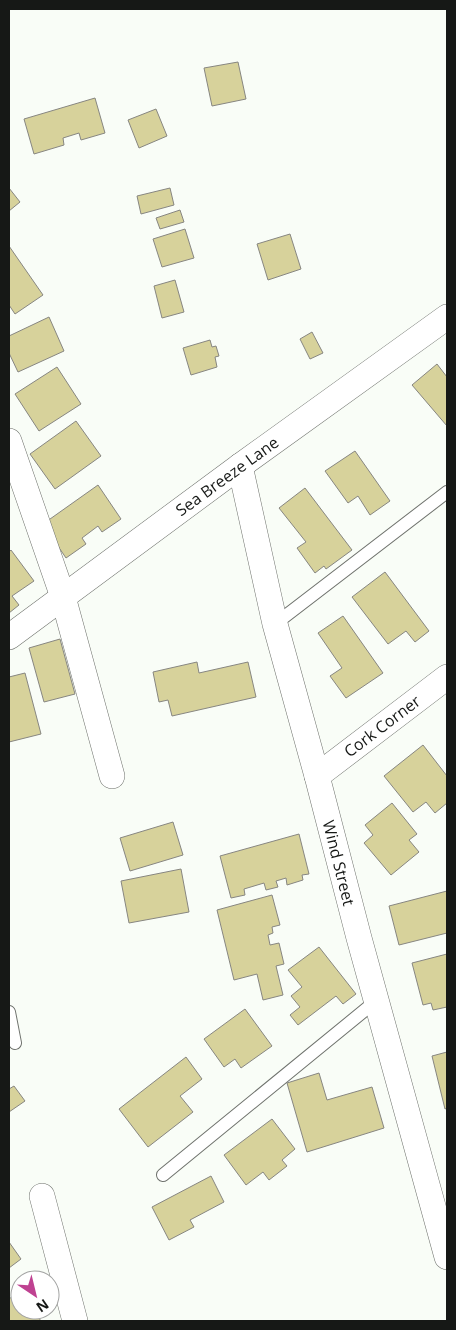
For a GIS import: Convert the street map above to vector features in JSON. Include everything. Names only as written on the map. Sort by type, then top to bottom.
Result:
[{"type":"street","name":"Sea Breeze Lane","points":[[9,637],[240,466],[447,317]]},
{"type":"street","points":[[9,441],[63,597],[112,776]]},
{"type":"street","name":"Wind Street","points":[[240,466],[275,624],[447,1257]]},
{"type":"street","name":"Cork Corner","points":[[317,776],[447,677]]},
{"type":"street","points":[[42,1196],[75,1321]]},
{"type":"lane","points":[[275,624],[447,492]]},
{"type":"lane","points":[[163,1175],[376,1001]]},
{"type":"lane","points":[[9,1012],[15,1043]]},
{"type":"building","points":[[238,62],[246,99],[212,106],[204,68]]},
{"type":"building","points":[[95,98],[105,133],[81,140],[79,133],[63,138],[64,145],[34,154],[24,119]]},
{"type":"building","points":[[156,109],[167,136],[139,148],[128,120]]},
{"type":"building","points":[[9,188],[20,202],[9,211]]},
{"type":"building","points":[[170,188],[174,205],[141,214],[137,196]]},
{"type":"building","points":[[180,210],[184,222],[160,229],[156,218]]},
{"type":"building","points":[[185,229],[194,258],[162,267],[153,239]]},
{"type":"building","points":[[290,234],[301,269],[268,280],[257,244]]},
{"type":"building","points":[[9,246],[43,295],[15,314],[9,305]]},
{"type":"building","points":[[175,280],[184,312],[162,318],[154,286]]},
{"type":"building","points":[[49,317],[64,351],[18,372],[9,353],[9,336]]},
{"type":"building","points":[[312,332],[323,353],[310,359],[300,339]]},
{"type":"building","points":[[210,340],[212,347],[216,346],[219,356],[215,357],[217,367],[191,375],[183,348]]},
{"type":"building","points":[[437,364],[447,377],[447,426],[412,385]]},
{"type":"building","points":[[57,367],[81,404],[39,431],[15,394]]},
{"type":"building","points":[[76,421],[101,456],[55,489],[30,454]]},
{"type":"building","points":[[355,451],[390,501],[370,515],[358,496],[348,503],[325,471]]},
{"type":"building","points":[[98,485],[121,519],[102,532],[98,526],[82,538],[86,544],[66,558],[43,524]]},
{"type":"building","points":[[305,488],[352,550],[326,569],[324,566],[315,573],[297,548],[306,542],[279,508]]},
{"type":"building","points":[[11,550],[34,581],[12,596],[19,605],[9,613],[9,552]]},
{"type":"building","points":[[385,572],[429,631],[415,642],[406,631],[388,644],[352,597]]},
{"type":"building","points":[[343,616],[383,673],[346,698],[330,676],[342,668],[318,633]]},
{"type":"building","points":[[60,639],[75,694],[44,702],[29,648]]},
{"type":"building","points":[[197,662],[199,673],[248,662],[256,697],[172,716],[168,700],[159,702],[153,672]]},
{"type":"building","points":[[25,673],[41,734],[9,742],[9,677]]},
{"type":"building","points":[[423,745],[447,776],[447,803],[435,813],[426,802],[413,812],[384,776]]},
{"type":"building","points":[[392,803],[417,834],[409,840],[419,852],[391,875],[364,843],[373,835],[365,825]]},
{"type":"building","points":[[173,822],[183,855],[130,871],[120,838]]},
{"type":"building","points":[[299,834],[309,874],[302,875],[303,880],[287,885],[286,878],[276,881],[278,887],[266,890],[264,883],[244,889],[245,895],[231,898],[220,856]]},
{"type":"building","points":[[181,869],[189,912],[129,923],[121,881]]},
{"type":"building","points":[[447,891],[447,933],[399,945],[389,906]]},
{"type":"building","points":[[272,895],[280,925],[272,927],[273,933],[268,935],[270,945],[279,943],[284,964],[276,966],[283,995],[263,1000],[257,974],[234,980],[217,910]]},
{"type":"building","points":[[319,947],[356,994],[343,1004],[336,996],[298,1025],[290,1015],[300,1007],[291,996],[302,987],[288,970]]},
{"type":"building","points":[[447,954],[447,1007],[433,1010],[431,1003],[423,1005],[412,963]]},
{"type":"building","points":[[245,1009],[272,1046],[241,1068],[235,1059],[224,1067],[204,1039]]},
{"type":"building","points":[[447,1052],[447,1108],[445,1109],[432,1056]]},
{"type":"building","points":[[186,1057],[202,1079],[180,1096],[193,1112],[148,1147],[119,1109]]},
{"type":"building","points":[[319,1073],[327,1100],[372,1087],[384,1128],[307,1152],[287,1083]]},
{"type":"building","points":[[14,1086],[25,1101],[9,1112],[9,1089]]},
{"type":"building","points":[[272,1119],[295,1149],[282,1160],[287,1166],[269,1180],[263,1172],[246,1185],[224,1155]]},
{"type":"building","points":[[211,1176],[224,1202],[190,1220],[194,1227],[169,1240],[152,1207]]},
{"type":"building","points":[[9,1242],[21,1259],[9,1268]]},
{"type":"building","points":[[9,1299],[10,1320],[41,1321],[9,1321]]}]
